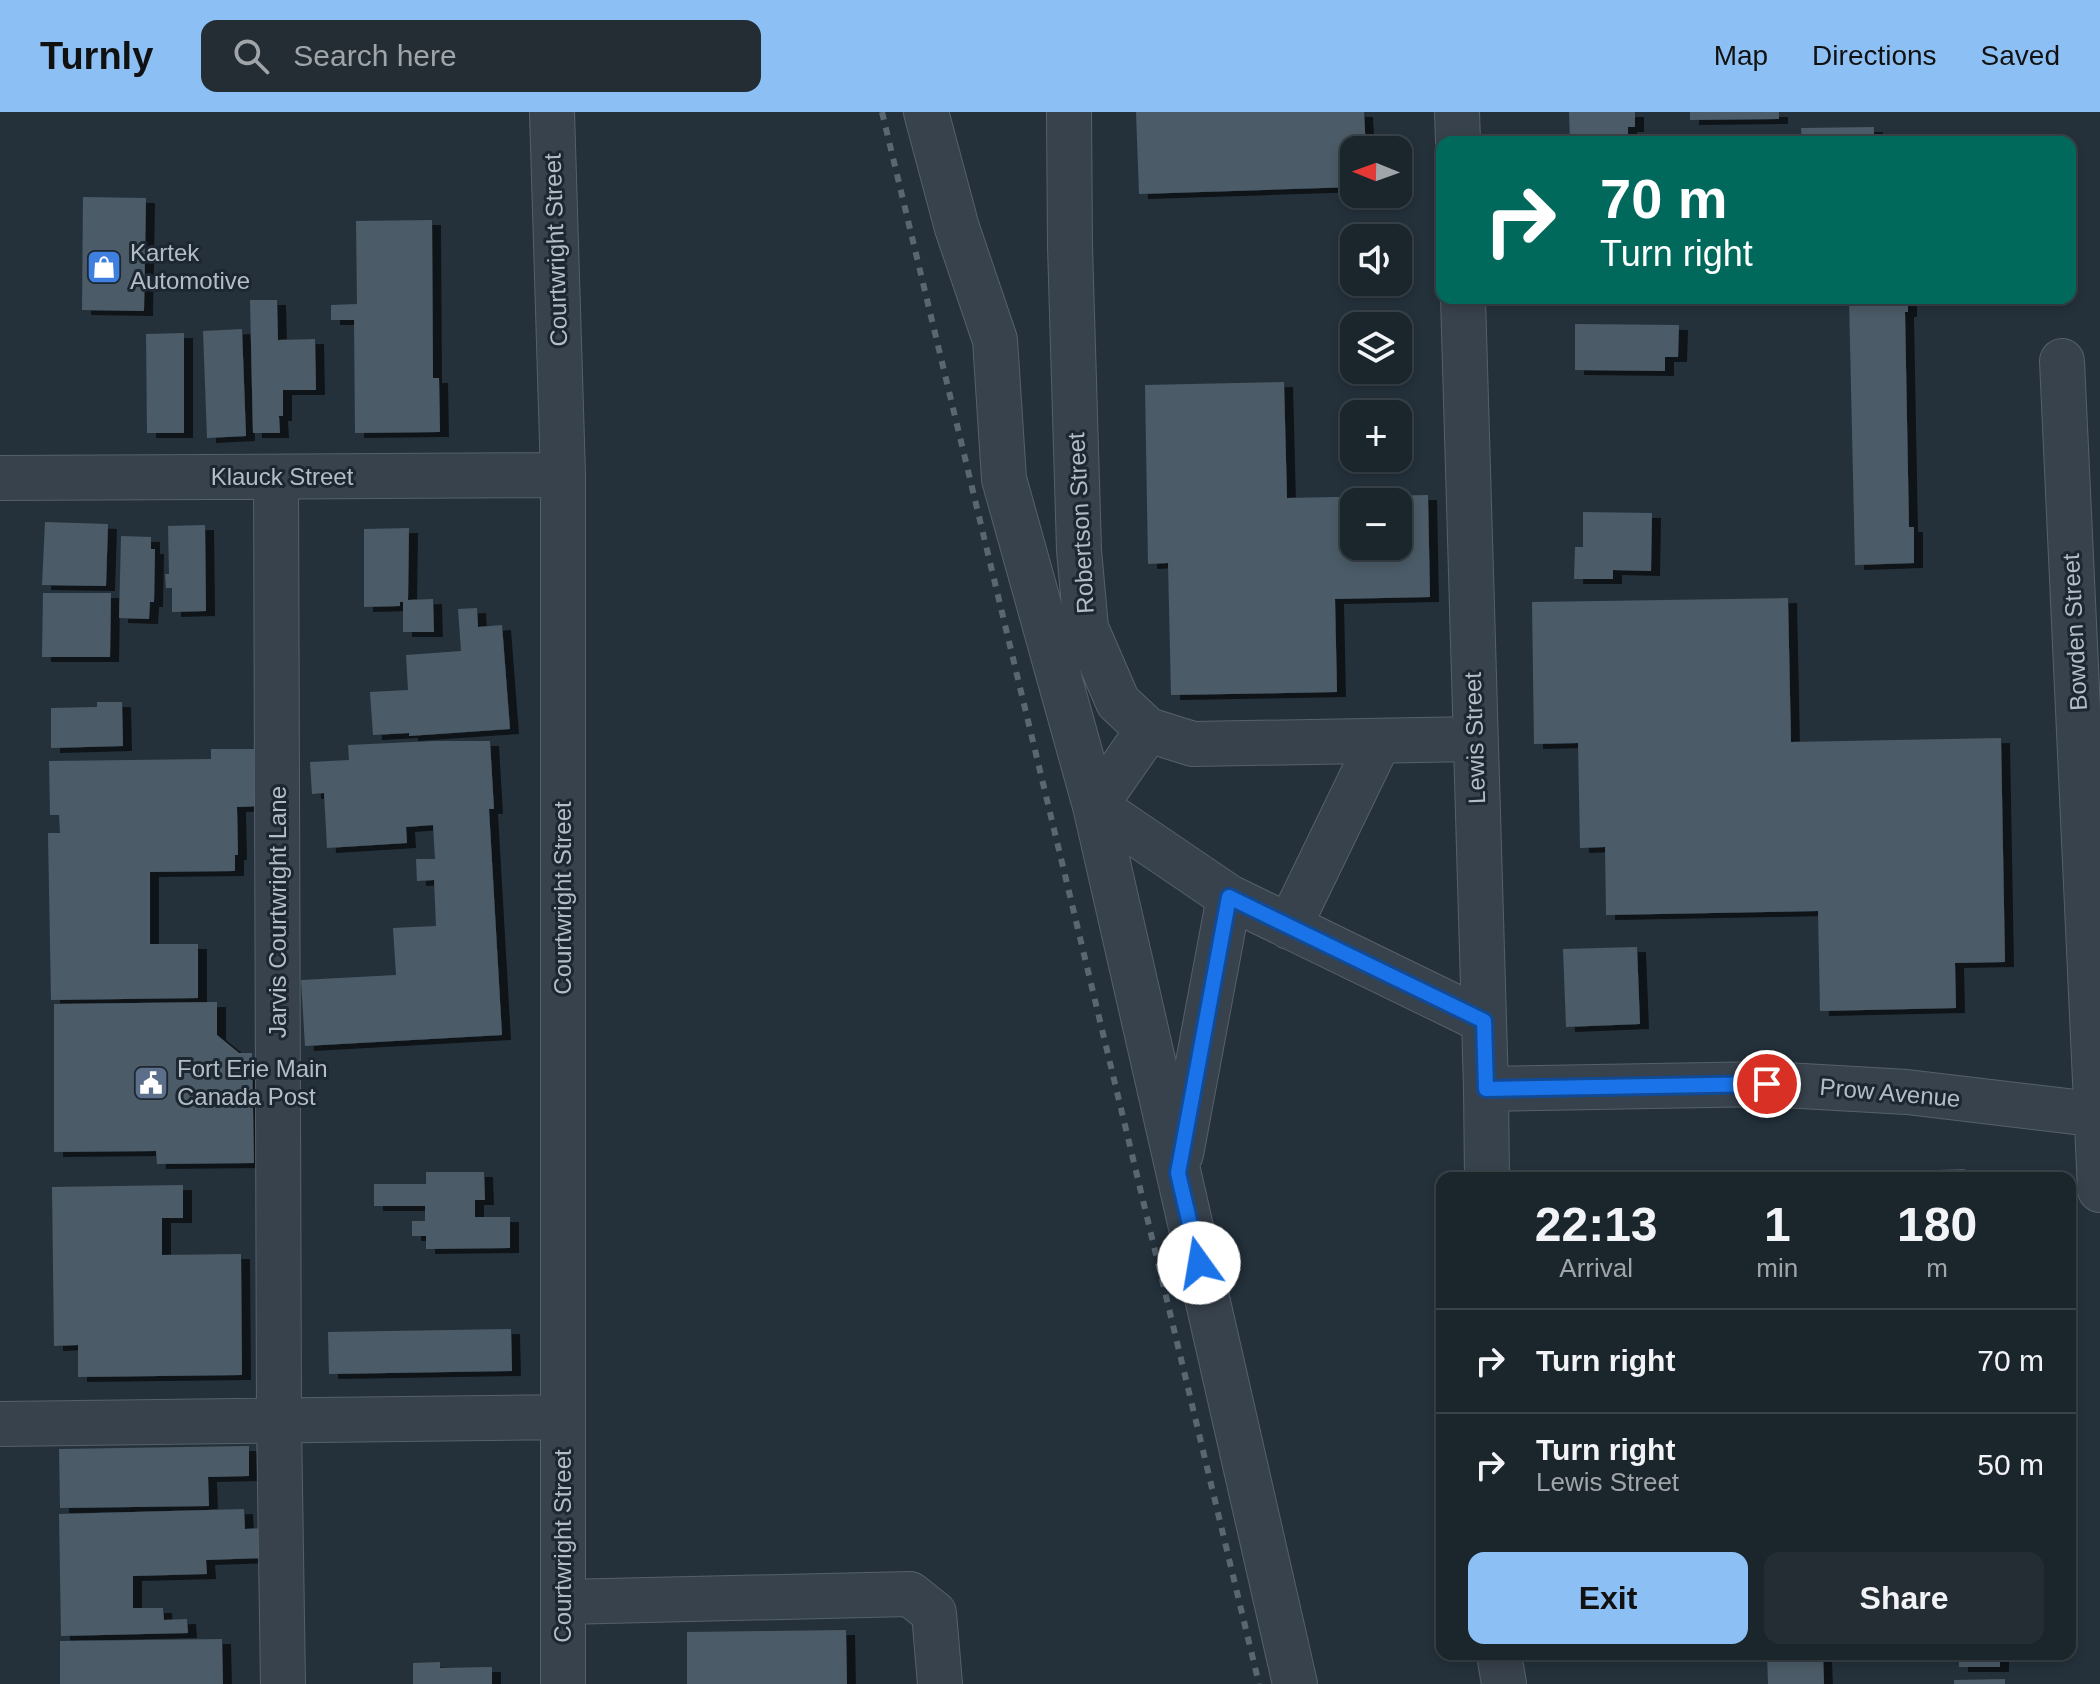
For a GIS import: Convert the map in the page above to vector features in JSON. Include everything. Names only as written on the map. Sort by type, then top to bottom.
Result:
[{"type":"street","name":"Courtwright Street","points":[[552,112],[563,475],[563,1684]]},
{"type":"street","points":[[926,112],[957,228],[995,340],[1004,479],[1095,806],[1295,1684]]},
{"type":"street","name":"Robertson Street","points":[[1069,112],[1079,550],[1086,628],[1118,702],[1148,730],[1193,744],[1475,739]]},
{"type":"street","points":[[1457,112],[1458,136]]},
{"type":"street","name":"Lewis Street","points":[[1463,304],[1487,1172]]},
{"type":"street","name":"Bowden Street","points":[[2062,361],[2099,1115],[2100,1190]]},
{"type":"street","name":"Klauck Street","points":[[0,478],[563,475]]},
{"type":"street","name":"Jarvis Courtwright Lane","points":[[276,477],[279,1421],[283,1684]]},
{"type":"street","points":[[1095,806],[1148,730]]},
{"type":"street","points":[[1289,927],[1379,741]]},
{"type":"street","points":[[1095,806],[1229,897],[1484,1021]]},
{"type":"street","points":[[1178,1173],[1229,897]]},
{"type":"street","name":"Prow Avenue","points":[[1486,1089],[1767,1084],[1907,1092],[2099,1115]]},
{"type":"street","points":[[0,1424],[563,1417]]},
{"type":"street","points":[[563,1602],[910,1594],[934,1613],[940,1684]]},
{"type":"street","points":[[1500,1660],[1504,1684]]},
{"type":"building","points":[[1136,112],[1364,112],[1365,136],[1340,136],[1340,187],[1139,194]]},
{"type":"building","points":[[1569,112],[1635,112],[1635,127],[1628,127],[1628,136],[1570,136]]},
{"type":"building","points":[[1690,112],[1779,112],[1779,119],[1690,120]]},
{"type":"building","points":[[1874,127],[1874,136],[1802,136],[1801,128]]},
{"type":"building","points":[[83,197],[146,198],[144,311],[82,310]]},
{"type":"building","points":[[432,220],[433,378],[439,378],[440,432],[355,433],[354,320],[331,320],[331,305],[357,304],[356,221]]},
{"type":"building","points":[[250,300],[277,300],[278,340],[315,339],[316,390],[283,390],[280,433],[253,433]]},
{"type":"building","points":[[1849,304],[1908,304],[1908,312],[1905,312],[1909,527],[1914,527],[1914,563],[1855,565]]},
{"type":"building","points":[[1575,324],[1679,325],[1678,357],[1665,357],[1665,371],[1575,370]]},
{"type":"building","points":[[242,329],[246,436],[207,438],[203,331]]},
{"type":"building","points":[[184,333],[184,433],[147,433],[146,334]]},
{"type":"building","points":[[1284,382],[1287,498],[1340,497],[1340,560],[1412,560],[1412,495],[1428,495],[1430,597],[1335,599],[1337,692],[1171,695],[1168,563],[1148,564],[1145,385]]},
{"type":"building","points":[[1583,512],[1652,513],[1651,571],[1613,570],[1613,579],[1574,579],[1575,547],[1583,547]]},
{"type":"building","points":[[45,522],[108,524],[106,586],[42,585]]},
{"type":"building","points":[[205,525],[206,611],[172,612],[172,588],[166,588],[165,574],[169,574],[168,526]]},
{"type":"building","points":[[409,528],[408,600],[433,599],[434,632],[403,632],[403,602],[400,606],[364,607],[364,529]]},
{"type":"building","points":[[121,536],[151,537],[151,549],[155,549],[154,602],[150,602],[149,619],[119,618]]},
{"type":"building","points":[[43,593],[111,593],[110,657],[42,657]]},
{"type":"building","points":[[1788,598],[1791,742],[2001,738],[2005,962],[1955,963],[1956,1008],[1820,1011],[1818,911],[1606,915],[1605,847],[1580,848],[1578,743],[1534,744],[1532,602]]},
{"type":"building","points":[[477,608],[478,627],[502,625],[510,729],[409,736],[409,733],[373,735],[370,692],[408,690],[406,655],[461,651],[458,609]]},
{"type":"building","points":[[97,702],[122,702],[123,746],[51,748],[51,708],[97,707]]},
{"type":"building","points":[[490,741],[494,809],[489,809],[502,1035],[305,1046],[301,980],[396,975],[393,928],[436,926],[434,880],[417,881],[416,859],[435,859],[433,825],[406,827],[407,843],[327,848],[324,793],[312,794],[310,762],[349,760],[348,745]]},
{"type":"building","points":[[211,749],[264,749],[265,806],[237,807],[238,855],[235,855],[235,871],[150,872],[150,944],[198,944],[198,998],[51,1000],[48,833],[60,833],[59,815],[50,815],[49,761],[211,759]]},
{"type":"building","points":[[1637,947],[1640,1024],[1566,1027],[1563,949]]},
{"type":"building","points":[[217,1002],[217,1035],[239,1053],[252,1053],[254,1163],[157,1164],[156,1151],[54,1152],[54,1004]]},
{"type":"building","points":[[1965,1169],[1965,1172],[1910,1171]]},
{"type":"building","points":[[426,1172],[484,1172],[485,1200],[475,1200],[475,1217],[510,1217],[510,1248],[426,1249],[426,1236],[412,1236],[412,1221],[425,1221],[425,1206],[374,1206],[374,1184],[426,1184]]},
{"type":"building","points":[[183,1185],[183,1218],[162,1218],[162,1255],[241,1254],[242,1375],[78,1377],[78,1345],[54,1346],[52,1187]]},
{"type":"building","points":[[511,1329],[512,1371],[329,1374],[328,1332]]},
{"type":"building","points":[[249,1446],[249,1476],[208,1477],[209,1506],[60,1508],[59,1449]]},
{"type":"building","points":[[244,1509],[245,1529],[264,1528],[265,1558],[206,1560],[207,1574],[133,1576],[133,1608],[163,1608],[164,1620],[187,1619],[188,1633],[61,1636],[59,1514]]},
{"type":"building","points":[[846,1630],[847,1684],[687,1684],[687,1632]]},
{"type":"building","points":[[222,1639],[223,1684],[60,1684],[60,1641]]},
{"type":"building","points":[[1767,1660],[1823,1660],[1824,1684],[1768,1684]]},
{"type":"building","points":[[1959,1660],[2000,1660],[2000,1667],[1959,1667]]},
{"type":"building","points":[[440,1662],[440,1668],[492,1667],[492,1684],[413,1684],[413,1663]]},
{"type":"building","points":[[2005,1679],[2005,1684],[1954,1684],[1954,1680]]},
{"type":"railway","points":[[882,112],[1259,1684]]},
{"type":"place","name":"Kartek Automotive","points":[[104,267]]},
{"type":"place","name":"Fort Erie Main Canada Post","points":[[151,1083]]},
{"type":"route","points":[[1199,1263],[1178,1173],[1229,897],[1484,1021],[1486,1089],[1767,1084]]}]
